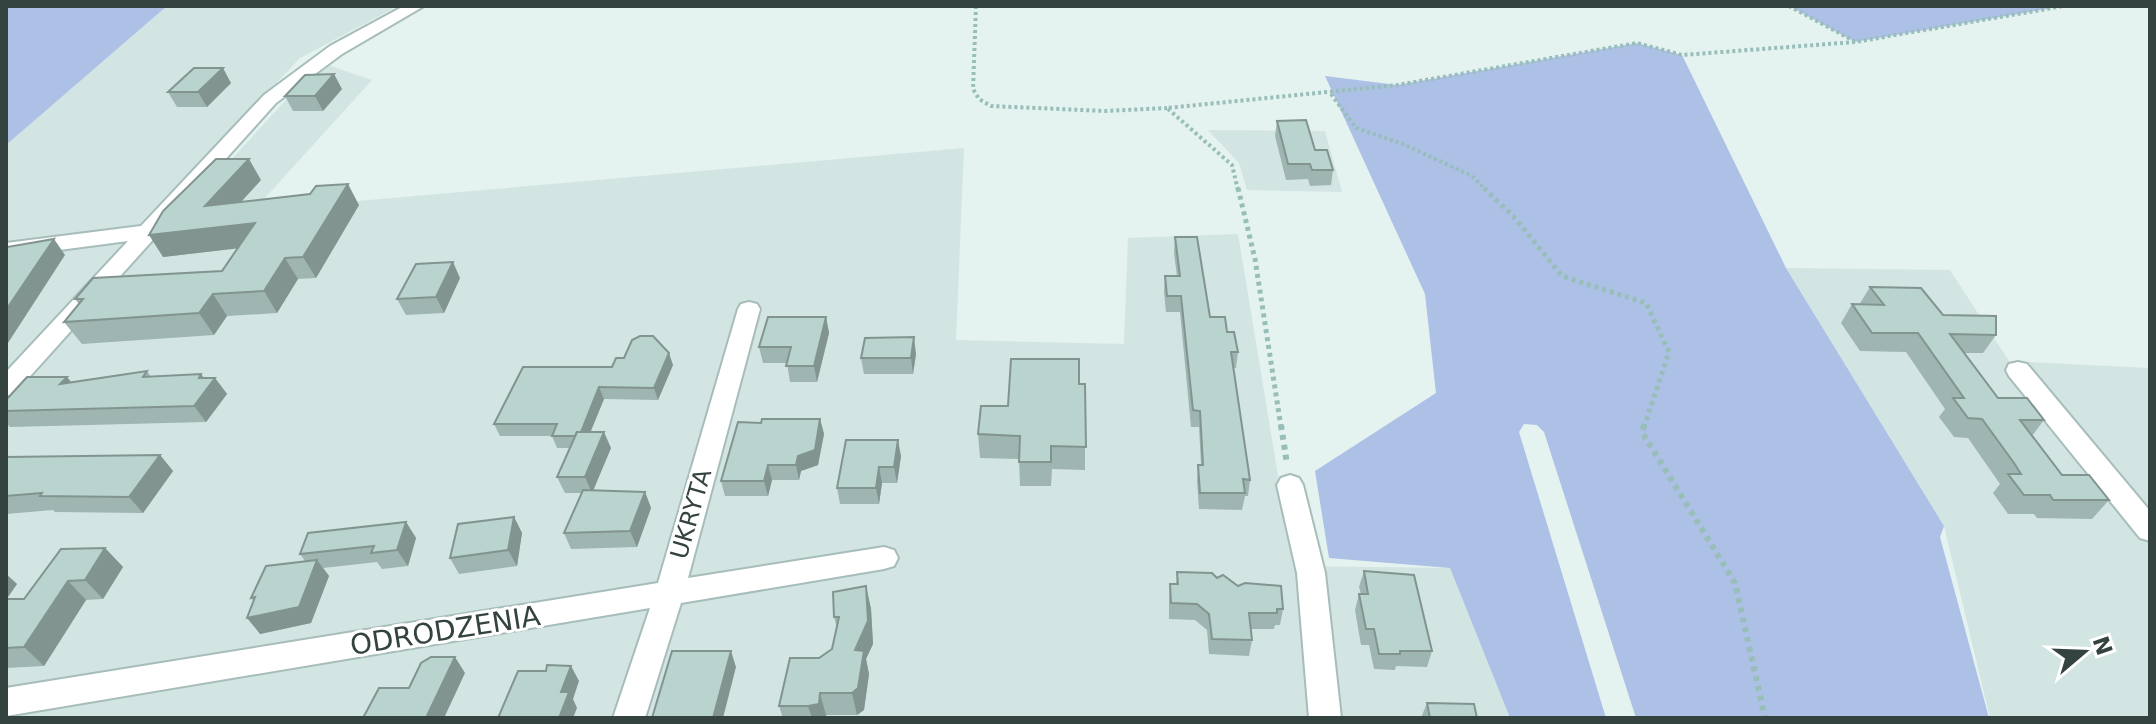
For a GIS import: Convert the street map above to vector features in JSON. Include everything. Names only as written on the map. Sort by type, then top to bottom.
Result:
[{"type":"street","points":[[6,387],[270,99],[336,50],[416,6]]},
{"type":"street","points":[[6,250],[148,232]]},
{"type":"street","name":"UKRYTA","points":[[629,718],[669,594],[749,309]]},
{"type":"street","points":[[2018,370],[2150,530]]},
{"type":"street","points":[[1290,485],[1311,573],[1325,718]]},
{"type":"street","name":"ODRODZENIA","points":[[6,702],[884,558]]},
{"type":"path","points":[[976,6],[973,89],[979,99],[991,106],[1105,111],[1167,108],[1397,85],[1637,43],[1682,55],[1855,42],[2064,6]]},
{"type":"path","points":[[1789,6],[1855,42]]},
{"type":"path","points":[[1330,93],[1356,128],[1403,144],[1472,176],[1514,217],[1562,276],[1646,303],[1669,352],[1642,432],[1735,583],[1765,718]]},
{"type":"path","points":[[1167,108],[1232,165],[1255,259],[1290,485]]},
{"type":"shaded area","points":[[6,6],[167,6],[6,145]]},
{"type":"shaded area","points":[[167,6],[398,6],[300,58],[149,219],[179,217],[304,80],[325,64],[372,80],[254,210],[964,148],[956,340],[1124,344],[1128,238],[1238,234],[1293,566],[1450,568],[1510,718],[6,718],[6,145]]},
{"type":"shaded area","points":[[1789,6],[2064,6],[1855,42]]},
{"type":"shaded area","points":[[1637,43],[1682,55],[1786,268],[1944,526],[1940,537],[1989,718],[1636,718],[1544,432],[1537,425],[1524,424],[1519,432],[1606,718],[1510,718],[1450,568],[1329,558],[1315,471],[1436,393],[1425,294],[1325,76],[1397,85]]},
{"type":"shaded area","points":[[1208,130],[1325,131],[1342,192],[1247,190],[1239,163]]},
{"type":"shaded area","points":[[1786,268],[1950,270],[2009,361],[2150,368],[2150,718],[1990,718],[1944,526]]},
{"type":"building","points":[[194,68],[223,68],[198,92],[168,92]]},
{"type":"building","points":[[334,74],[315,96],[285,96],[305,75]]},
{"type":"building","points":[[1306,120],[1315,150],[1327,150],[1333,170],[1312,170],[1310,164],[1288,164],[1277,121]]},
{"type":"building","points":[[216,159],[249,159],[205,206],[310,194],[316,186],[348,184],[303,257],[285,258],[264,291],[213,294],[199,313],[64,322],[83,299],[75,299],[93,278],[222,271],[255,223],[149,235],[163,211]]},
{"type":"building","points":[[1175,237],[1197,237],[1210,317],[1225,317],[1227,332],[1234,332],[1238,352],[1231,352],[1250,480],[1243,479],[1245,493],[1200,493],[1198,465],[1203,465],[1200,411],[1193,410],[1181,296],[1167,296],[1165,276],[1180,276]]},
{"type":"building","points":[[54,239],[6,310],[7,247]]},
{"type":"building","points":[[453,262],[436,297],[397,299],[416,264]]},
{"type":"building","points":[[1870,287],[1921,288],[1943,315],[1996,316],[1996,335],[1950,334],[1998,398],[2027,398],[2044,420],[2020,420],[2062,475],[2089,475],[2109,500],[2053,500],[2050,495],[2024,495],[2008,474],[2021,474],[2014,463],[1982,419],[1968,418],[1953,398],[1964,398],[1918,333],[1872,333],[1852,304],[1884,305]]},
{"type":"building","points":[[768,317],[826,317],[814,366],[786,366],[791,347],[759,347]]},
{"type":"building","points":[[640,336],[653,336],[669,353],[654,388],[599,387],[581,432],[575,436],[552,436],[557,424],[494,424],[523,367],[612,367],[616,358],[624,358],[632,340]]},
{"type":"building","points":[[914,337],[911,358],[861,358],[865,338]]},
{"type":"building","points":[[1011,359],[1079,359],[1079,384],[1085,384],[1086,447],[1051,446],[1051,462],[1019,462],[1020,436],[978,434],[981,406],[1008,406]]},
{"type":"building","points":[[147,371],[143,377],[201,374],[199,378],[215,378],[194,406],[6,411],[6,400],[27,377],[67,377],[60,384]]},
{"type":"building","points":[[762,419],[820,419],[815,450],[798,456],[796,465],[768,465],[764,481],[721,481],[738,422],[761,423]]},
{"type":"building","points":[[577,432],[604,432],[585,477],[557,477]]},
{"type":"building","points":[[846,440],[898,440],[894,467],[879,467],[876,488],[837,488]]},
{"type":"building","points":[[160,455],[129,497],[40,496],[42,493],[6,496],[6,457]]},
{"type":"building","points":[[583,490],[645,492],[630,531],[564,533]]},
{"type":"building","points":[[514,517],[508,550],[450,558],[458,524]]},
{"type":"building","points":[[406,522],[397,550],[371,553],[374,546],[300,554],[308,533]]},
{"type":"building","points":[[105,548],[85,580],[68,581],[24,647],[6,648],[6,599],[24,599],[61,549]]},
{"type":"building","points":[[317,560],[299,607],[247,618],[255,597],[251,598],[266,566]]},
{"type":"building","points":[[1364,571],[1414,575],[1432,651],[1379,654],[1374,629],[1366,629],[1359,594],[1368,594]]},
{"type":"building","points":[[1177,572],[1212,573],[1217,578],[1223,575],[1238,586],[1245,583],[1281,586],[1283,609],[1277,609],[1277,613],[1249,613],[1252,640],[1212,639],[1209,614],[1197,604],[1171,603],[1170,584],[1178,584]]},
{"type":"building","points":[[866,586],[868,621],[855,650],[864,651],[858,688],[852,693],[820,693],[819,704],[779,706],[790,658],[819,658],[832,649],[839,617],[834,617],[833,592]]},
{"type":"building","points":[[672,651],[731,651],[713,718],[652,718]]},
{"type":"building","points":[[431,657],[455,657],[426,718],[363,718],[379,688],[409,688],[421,663]]},
{"type":"building","points":[[547,665],[571,666],[561,692],[569,692],[559,718],[498,718],[518,671],[546,671]]},
{"type":"building","points":[[1427,703],[1474,704],[1477,718],[1430,718]]}]
